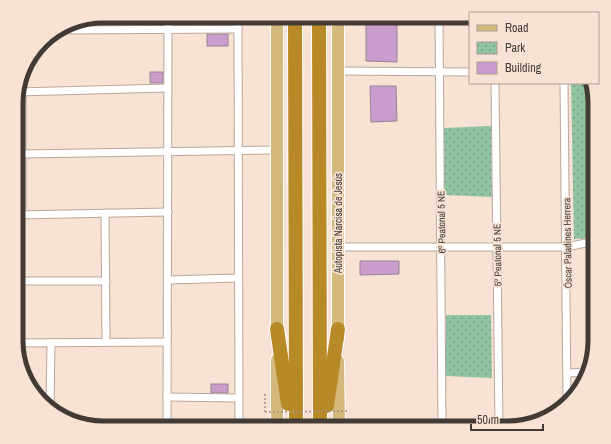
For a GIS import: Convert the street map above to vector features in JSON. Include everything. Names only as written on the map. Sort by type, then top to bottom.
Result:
[{"type":"highway","points":[[295,23],[296,421]]},
{"type":"highway","name":"Autopista Narcisa de Jesús","points":[[319,23],[320,421]]},
{"type":"highway","points":[[277,329],[291,421]]},
{"type":"highway","points":[[325,421],[338,329]]},
{"type":"main road","points":[[277,23],[277,421]]},
{"type":"main road","name":"Autopista Narcisa de Jesús","points":[[338,23],[338,421]]},
{"type":"street","points":[[167,421],[168,23]]},
{"type":"street","points":[[238,23],[238,421]]},
{"type":"street","name":"6º Peatonal 5 NE","points":[[439,23],[442,421]]},
{"type":"street","points":[[70,30],[238,29]]},
{"type":"street","points":[[338,71],[469,72]]},
{"type":"street","name":"5º Peatonal 5 NE","points":[[495,84],[499,421]]},
{"type":"street","name":"Óscar Paladines Herrera","points":[[564,84],[567,247],[567,395]]},
{"type":"street","points":[[24,92],[168,88]]},
{"type":"street","points":[[23,154],[277,150]]},
{"type":"street","points":[[23,215],[168,212]]},
{"type":"street","points":[[105,213],[106,342]]},
{"type":"street","points":[[338,247],[567,247],[588,242]]},
{"type":"street","points":[[168,280],[238,278]]},
{"type":"street","points":[[23,280],[106,281]]},
{"type":"street","points":[[23,343],[167,342]]},
{"type":"street","points":[[50,401],[51,343]]},
{"type":"street","points":[[568,373],[582,372]]},
{"type":"street","points":[[167,398],[238,398]]},
{"type":"path","points":[[265,391],[265,412],[347,411]]},
{"type":"green space","points":[[571,84],[585,84],[588,97],[588,238],[574,239]]},
{"type":"green space","points":[[491,126],[492,197],[444,195],[443,128]]},
{"type":"green space","points":[[446,315],[491,315],[492,378],[446,376]]},
{"type":"building","points":[[366,23],[397,23],[397,62],[366,61]]},
{"type":"building","points":[[207,34],[228,34],[228,46],[207,46]]},
{"type":"building","points":[[150,72],[163,72],[163,83],[150,83]]},
{"type":"building","points":[[370,86],[396,86],[397,121],[371,122]]},
{"type":"building","points":[[360,261],[399,261],[399,274],[360,275]]},
{"type":"building","points":[[211,384],[228,384],[228,393],[211,393]]}]
